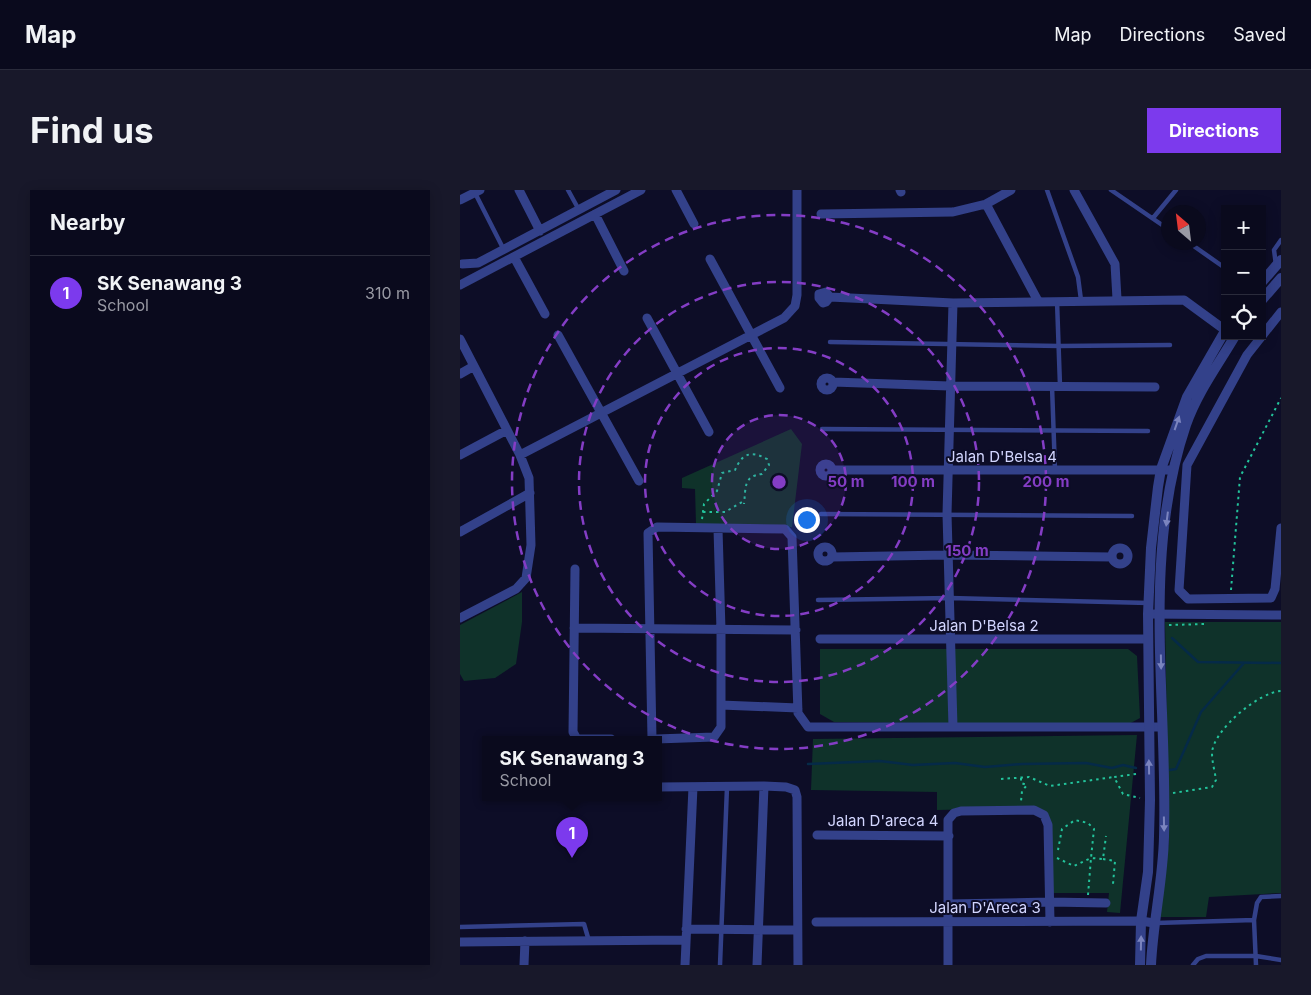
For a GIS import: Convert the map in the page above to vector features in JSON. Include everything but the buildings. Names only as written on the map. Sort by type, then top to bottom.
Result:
[{"type":"street","points":[[519,190],[540,231]]},
{"type":"street","points":[[460,285],[641,190]]},
{"type":"street","points":[[676,190],[694,224]]},
{"type":"street","points":[[520,455],[784,318],[795,306],[797,190]]},
{"type":"street","points":[[821,214],[952,212],[986,204],[1011,190]]},
{"type":"street","points":[[1074,190],[1115,264],[1117,299]]},
{"type":"street","points":[[460,200],[477,191]]},
{"type":"street","points":[[461,262],[478,264],[614,191]]},
{"type":"street","points":[[986,204],[1038,300]]},
{"type":"street","points":[[594,214],[624,271]]},
{"type":"street","points":[[514,257],[545,314]]},
{"type":"street","points":[[710,259],[780,388]]},
{"type":"street","points":[[461,262],[470,280]]},
{"type":"street","points":[[1266,277],[1278,263]]},
{"type":"street","points":[[1266,295],[1281,278]]},
{"type":"street","points":[[830,297],[953,303],[1038,300],[1184,300],[1221,328]]},
{"type":"street","points":[[953,303],[949,386],[950,429],[947,514],[953,726]]},
{"type":"street","points":[[1266,331],[1281,312]]},
{"type":"street","points":[[647,318],[709,432]]},
{"type":"street","points":[[558,335],[638,480]]},
{"type":"street","points":[[1140,965],[1141,921],[1148,872],[1150,800],[1148,614],[1151,548],[1161,469],[1187,398],[1221,338]]},
{"type":"street","points":[[460,339],[520,455],[529,478],[531,545],[526,578],[516,589],[460,618]]},
{"type":"street","points":[[1151,965],[1164,838],[1161,613],[1163,548],[1172,470],[1195,404],[1233,340]]},
{"type":"street","points":[[1259,340],[1247,355],[1187,465],[1179,590],[1188,599],[1230,600],[1271,598],[1275,589],[1281,528]]},
{"type":"street","points":[[460,374],[474,366]]},
{"type":"street","points":[[833,382],[949,386],[1155,387]]},
{"type":"street","points":[[460,455],[507,430]]},
{"type":"street","name":"Jalan D'Belsa 4","points":[[832,470],[1172,470]]},
{"type":"street","points":[[460,532],[530,493]]},
{"type":"street","points":[[652,736],[648,534],[656,527],[718,530],[785,529],[792,537],[798,713],[808,727],[1162,727]]},
{"type":"street","points":[[662,739],[714,737],[721,727],[722,630],[718,530]]},
{"type":"street","points":[[832,557],[948,555],[1112,557]]},
{"type":"street","points":[[574,736],[575,569]]},
{"type":"street","points":[[1148,614],[1281,615]]},
{"type":"street","points":[[574,628],[796,630]]},
{"type":"street","name":"Jalan D'Belsa 2","points":[[820,639],[1148,640]]},
{"type":"street","points":[[721,705],[798,708]]},
{"type":"street","points":[[662,786],[764,786],[795,790],[798,797],[798,965]]},
{"type":"street","points":[[757,965],[764,786]]},
{"type":"street","points":[[685,965],[693,787]]},
{"type":"street","points":[[948,965],[948,820],[954,813],[1034,810],[1044,815],[1048,825],[1050,922]]},
{"type":"street","name":"Jalan D'areca 4","points":[[817,835],[949,836]]},
{"type":"street","points":[[948,904],[1106,903]]},
{"type":"street","name":"Jalan D'Areca 3","points":[[816,922],[1154,922]]},
{"type":"street","points":[[686,929],[797,930]]},
{"type":"street","points":[[460,942],[686,940]]},
{"type":"street","points":[[524,965],[525,941]]},
{"type":"lane","points":[[568,190],[579,210]]},
{"type":"lane","points":[[1048,190],[1075,268],[1081,300]]},
{"type":"lane","points":[[1111,190],[1161,224]]},
{"type":"lane","points":[[1153,218],[1176,190]]},
{"type":"lane","points":[[477,191],[504,250]]},
{"type":"lane","points":[[1278,263],[1274,250],[1281,240]]},
{"type":"lane","points":[[1199,250],[1221,265]]},
{"type":"lane","points":[[1055,471],[1054,430],[1059,346],[1057,301]]},
{"type":"lane","points":[[830,342],[951,342],[1059,346],[1170,345]]},
{"type":"lane","points":[[822,429],[1148,431]]},
{"type":"lane","points":[[821,514],[1132,516]]},
{"type":"lane","points":[[818,600],[950,598],[1150,603]]},
{"type":"lane","points":[[720,965],[727,787]]},
{"type":"lane","points":[[1256,965],[1254,920],[1257,904],[1261,897],[1281,896]]},
{"type":"lane","points":[[1154,922],[1254,920]]},
{"type":"lane","points":[[460,927],[584,924],[589,941]]},
{"type":"lane","points":[[1193,965],[1198,959],[1206,956],[1256,956],[1281,960]]},
{"type":"path","points":[[1230,600],[1240,477],[1281,398]]},
{"type":"path","points":[[701,529],[703,512],[704,504],[718,491],[722,473],[735,470],[741,457],[744,455],[762,456],[767,459],[769,465],[762,474],[751,476],[746,480],[744,503],[725,512],[703,512]]},
{"type":"path","points":[[1163,794],[1212,787],[1216,780],[1212,753],[1218,734],[1228,722],[1252,705],[1273,692],[1281,691]]},
{"type":"path","points":[[1001,779],[1028,777],[1050,786],[1136,774]]},
{"type":"path","points":[[1114,777],[1123,794],[1150,800]]},
{"type":"path","points":[[1020,810],[1022,791],[1027,785],[1021,783],[1021,778]]},
{"type":"path","points":[[1087,902],[1091,858],[1094,829],[1088,823],[1075,820],[1062,829],[1056,858],[1074,866],[1091,858],[1116,861],[1113,884]]},
{"type":"path","points":[[1103,859],[1106,836]]},
{"type":"green space","points":[[791,429],[802,444],[792,527],[696,524],[695,489],[682,488],[682,478]]},
{"type":"green space","points":[[522,592],[522,622],[516,664],[495,678],[464,681],[460,674],[460,625]]},
{"type":"green space","points":[[1165,622],[1281,622],[1281,893],[1209,897],[1206,917],[1159,917],[1169,841]]},
{"type":"green space","points":[[820,649],[1128,649],[1137,656],[1140,718],[1127,725],[834,722],[820,714]]},
{"type":"green space","points":[[1137,735],[1120,913],[1107,912],[1109,893],[1052,893],[1050,819],[1041,810],[1028,808],[937,810],[937,792],[811,790],[813,739]]},
{"type":"waterway","points":[[1172,638],[1198,662],[1281,663]]},
{"type":"waterway","points":[[1170,770],[1176,769],[1201,712],[1244,663]]},
{"type":"waterway","points":[[808,764],[880,761],[913,765],[955,763],[985,767],[1022,764],[1086,763],[1112,768],[1123,765],[1136,768]]},
{"type":"place","name":"SK Senawang 3","points":[[572,858]]}]
